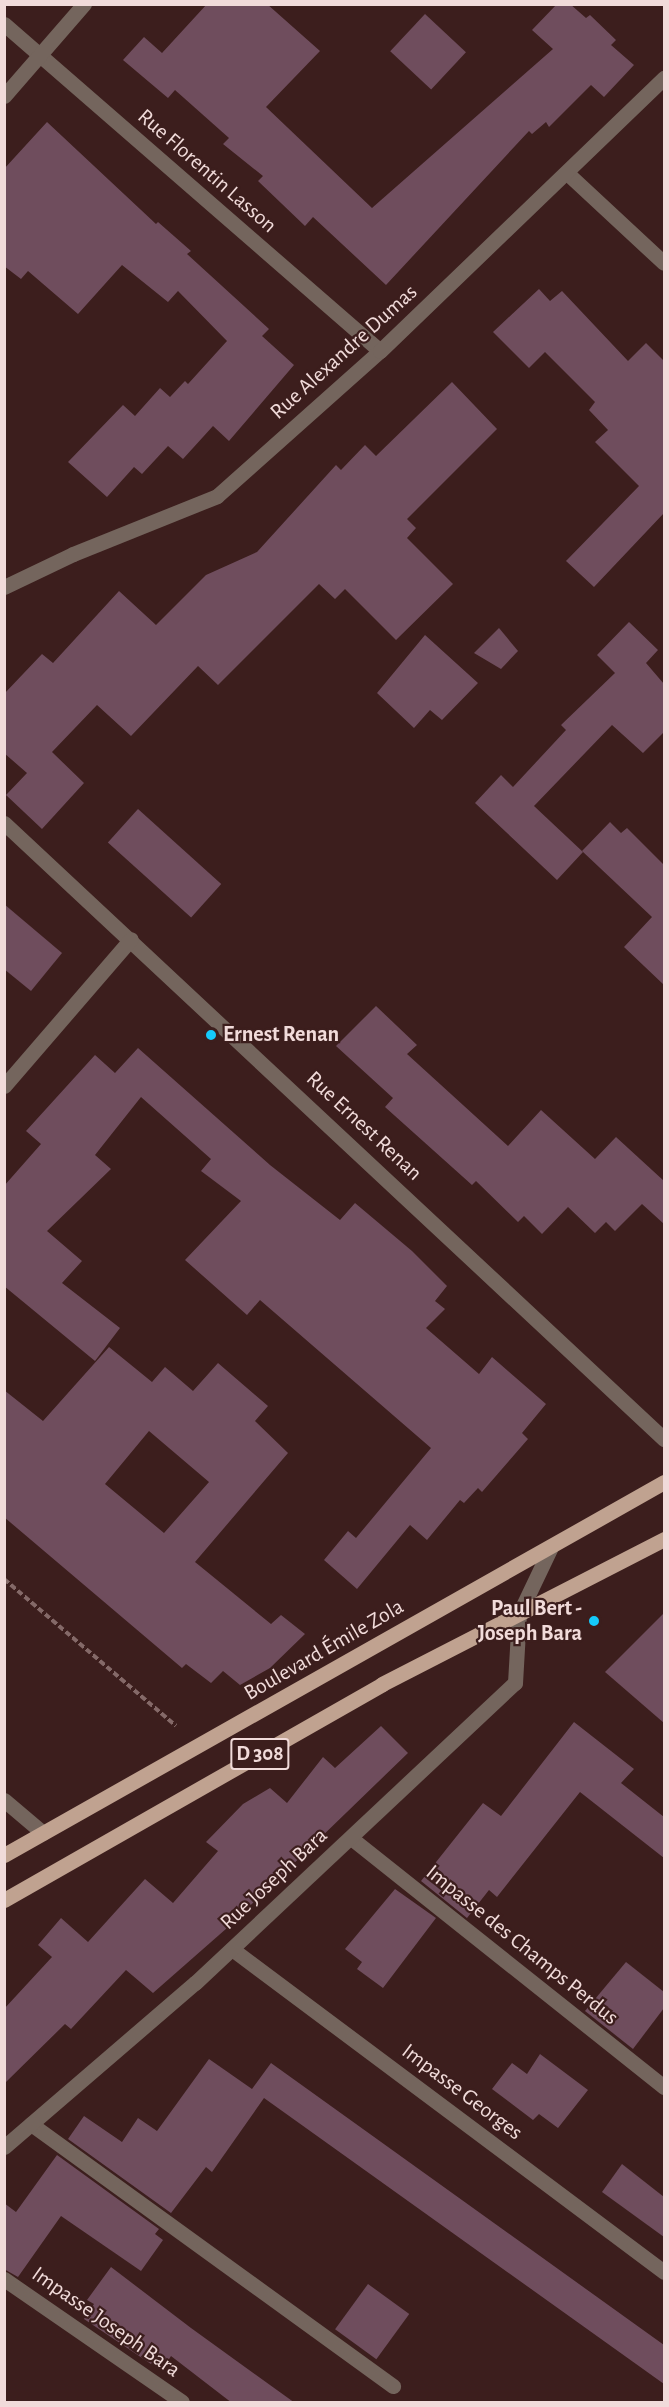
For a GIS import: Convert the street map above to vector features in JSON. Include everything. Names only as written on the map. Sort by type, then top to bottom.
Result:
[{"type":"main road","name":"Boulevard Émile Zola","points":[[4,1855],[664,1482]]},
{"type":"main road","name":"D 308","points":[[4,1900],[382,1684],[664,1539]]},
{"type":"street","points":[[4,96],[84,4]]},
{"type":"street","name":"Rue Florentin Lasson","points":[[4,24],[380,351]]},
{"type":"street","name":"Rue Alexandre Dumas","points":[[4,587],[73,554],[216,496],[380,351],[664,78]]},
{"type":"street","points":[[567,173],[664,262]]},
{"type":"street","name":"Rue Ernest Renan","points":[[4,824],[131,939],[664,1439]]},
{"type":"street","points":[[4,1086],[131,939]]},
{"type":"street","points":[[519,1614],[550,1547]]},
{"type":"street","name":"Rue Joseph Bara","points":[[4,2147],[232,1949],[515,1683],[519,1614]]},
{"type":"street","points":[[4,1800],[43,1833]]},
{"type":"street","name":"Impasse des Champs Perdus","points":[[351,1838],[664,2088]]},
{"type":"street","name":"Impasse Georges","points":[[232,1949],[664,2272]]},
{"type":"street","points":[[31,2124],[393,2386]]},
{"type":"street","name":"Impasse Joseph Bara","points":[[4,2279],[182,2403]]},
{"type":"path","points":[[4,1579],[198,1747]]},
{"type":"building","points":[[207,4],[267,4],[320,51],[266,107],[372,208],[553,49],[532,30],[557,4],[570,4],[586,18],[590,15],[616,40],[611,45],[634,65],[604,97],[591,85],[549,127],[546,122],[532,134],[529,131],[386,285],[313,217],[305,226],[258,181],[263,176],[223,144],[229,138],[175,90],[168,98],[123,60],[144,37],[162,53]]},
{"type":"building","points":[[425,14],[466,52],[431,89],[390,51]]},
{"type":"building","points":[[47,122],[156,224],[158,222],[191,251],[187,254],[269,329],[262,336],[294,365],[229,441],[213,426],[183,459],[168,446],[142,474],[134,467],[107,497],[68,462],[123,405],[135,416],[160,388],[170,397],[185,381],[188,384],[227,341],[178,291],[168,302],[122,265],[78,314],[28,271],[21,279],[4,266],[4,169]]},
{"type":"building","points":[[539,289],[550,301],[562,291],[628,361],[646,343],[664,361],[664,513],[594,587],[566,561],[639,486],[595,442],[608,430],[589,410],[595,402],[545,352],[529,368],[493,332]]},
{"type":"building","points":[[452,382],[497,429],[407,519],[416,528],[407,538],[453,584],[396,640],[345,589],[335,599],[319,584],[218,685],[198,666],[131,736],[97,705],[52,752],[84,783],[42,829],[6,795],[27,773],[4,753],[4,694],[42,654],[53,663],[119,591],[156,625],[206,575],[257,552],[336,465],[341,470],[365,445],[376,456]]},
{"type":"building","points":[[629,622],[658,650],[646,663],[664,684],[664,732],[643,753],[612,725],[534,806],[583,852],[557,880],[475,803],[501,775],[513,787],[566,730],[561,725],[615,673],[597,655]]},
{"type":"building","points":[[499,628],[518,651],[501,669],[474,653]]},
{"type":"building","points":[[425,635],[478,683],[442,720],[430,710],[414,728],[377,693]]},
{"type":"building","points":[[138,809],[221,884],[191,917],[108,842]]},
{"type":"building","points":[[610,822],[621,833],[627,828],[664,865],[664,985],[624,947],[652,917],[582,851]]},
{"type":"building","points":[[4,904],[62,953],[31,991],[4,969]]},
{"type":"building","points":[[376,1006],[417,1045],[407,1054],[508,1146],[541,1110],[595,1159],[616,1137],[664,1181],[664,1224],[642,1204],[615,1231],[606,1222],[595,1233],[568,1207],[542,1234],[524,1216],[518,1222],[476,1181],[472,1185],[385,1107],[393,1098],[336,1046]]},
{"type":"building","points":[[138,1048],[270,1165],[340,1220],[355,1203],[412,1251],[447,1286],[435,1301],[445,1309],[426,1328],[479,1374],[492,1357],[546,1404],[522,1433],[528,1439],[482,1492],[478,1488],[464,1503],[460,1500],[427,1540],[410,1525],[357,1589],[324,1560],[348,1531],[356,1538],[431,1448],[260,1300],[247,1315],[185,1260],[241,1201],[201,1171],[211,1159],[141,1097],[95,1155],[111,1169],[47,1231],[82,1261],[62,1283],[120,1328],[95,1361],[4,1286],[4,1186],[41,1144],[26,1131],[95,1055],[115,1073]]},
{"type":"building","points":[[109,1347],[152,1382],[165,1367],[193,1391],[218,1363],[268,1406],[255,1421],[288,1453],[195,1562],[271,1624],[281,1615],[305,1634],[270,1668],[240,1685],[223,1671],[211,1683],[186,1664],[182,1668],[4,1517],[4,1390],[43,1421]],"holes":[[[149,1431],[209,1482],[164,1533],[105,1484]]]},
{"type":"building","points":[[664,1613],[664,1723],[605,1672]]},
{"type":"building","points":[[574,1722],[634,1769],[621,1783],[664,1817],[664,1858],[580,1792],[497,1897],[489,1890],[467,1918],[421,1881],[483,1803],[501,1816]]},
{"type":"building","points":[[381,1726],[408,1753],[227,1928],[153,1993],[126,1970],[71,2029],[65,2024],[4,2084],[4,2009],[52,1957],[38,1945],[61,1918],[88,1942],[145,1879],[173,1903],[218,1851],[206,1842],[243,1804],[270,1788],[287,1803],[323,1757],[335,1768]]},
{"type":"building","points":[[395,1889],[436,1918],[383,1988],[357,1969],[362,1962],[345,1949]]},
{"type":"building","points":[[626,1962],[664,1992],[664,2008],[633,2049],[585,2011]]},
{"type":"building","points":[[540,2054],[588,2090],[558,2128],[539,2114],[533,2120],[492,2089],[512,2063],[527,2074]]},
{"type":"building","points":[[209,2059],[252,2089],[271,2063],[664,2345],[664,2384],[264,2098],[212,2172],[206,2167],[171,2213],[68,2139],[84,2116],[122,2142],[138,2118],[157,2131]]},
{"type":"building","points":[[57,2155],[159,2229],[155,2234],[163,2240],[141,2271],[61,2216],[18,2277],[4,2269],[4,2203],[16,2212]]},
{"type":"building","points":[[622,2164],[664,2197],[664,2237],[602,2192]]},
{"type":"building","points":[[111,2267],[295,2403],[232,2403],[171,2356],[166,2364],[156,2357],[151,2364],[84,2319],[94,2304],[87,2300]]},
{"type":"building","points":[[368,2284],[409,2314],[376,2359],[335,2329]]},
{"type":"place","name":"Ernest Renan","points":[[211,1035]]},
{"type":"place","name":"Paul Bert - Joseph Bara","points":[[594,1621]]}]
